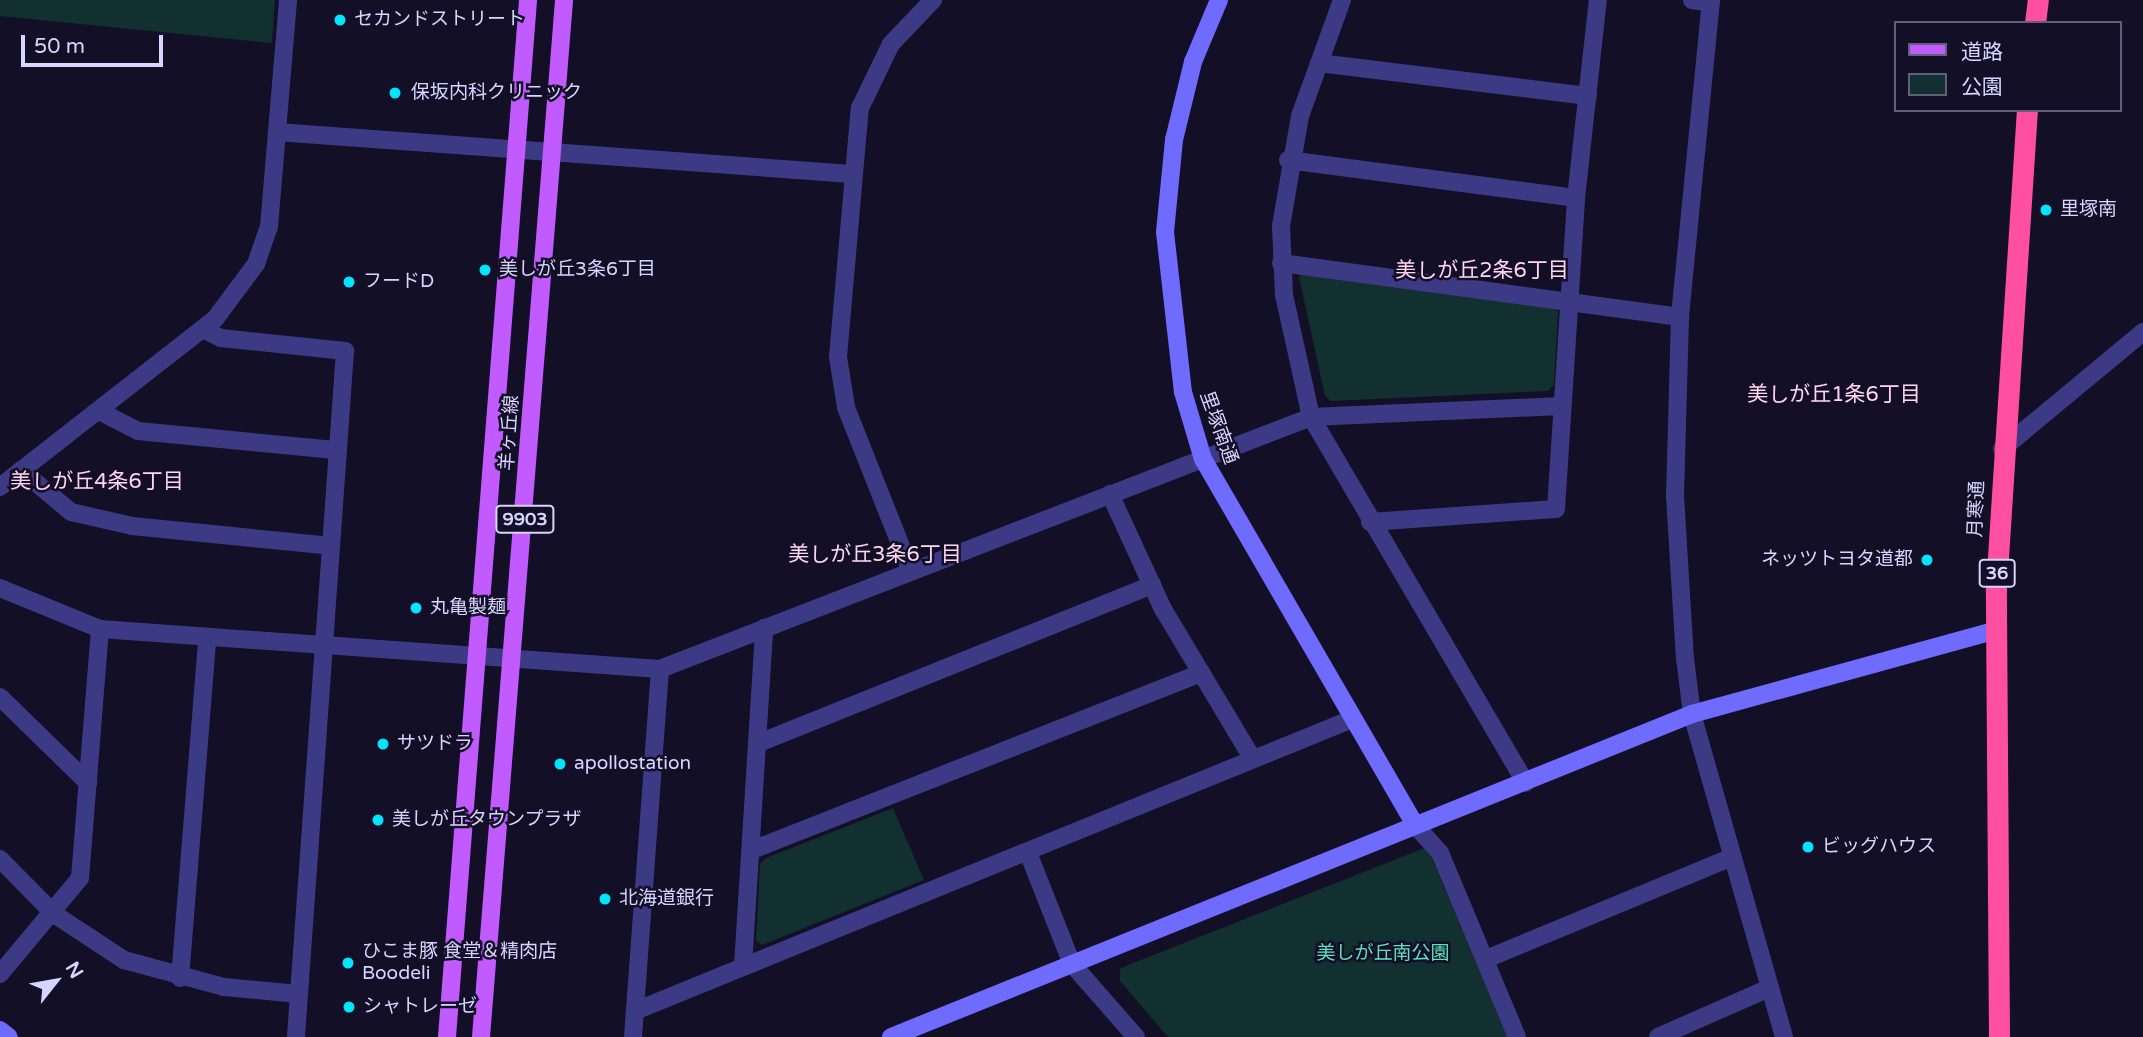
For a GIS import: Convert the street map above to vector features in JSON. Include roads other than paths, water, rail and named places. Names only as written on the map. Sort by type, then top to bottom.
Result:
[{"type":"highway","points":[[2035,21],[2038,0]]},
{"type":"highway","name":"月寒通","points":[[1999,1037],[1996,630],[2002,449],[2027,112]]},
{"type":"main road","name":"羊ヶ丘線","points":[[447,1037],[528,0]]},
{"type":"main road","name":"羊ヶ丘線","points":[[481,1037],[514,661],[565,0]]},
{"type":"street","points":[[0,487],[203,329],[256,264],[269,227],[288,0]]},
{"type":"street","points":[[910,569],[844,394],[838,357],[852,174],[860,108],[891,44],[933,0]]},
{"type":"street","name":"里塚南通","points":[[1219,0],[1193,62],[1174,140],[1165,232],[1169,313],[1203,459],[1350,720],[1415,825]]},
{"type":"street","points":[[1342,0],[1288,160],[1280,263],[1311,417],[1370,522],[1526,783]]},
{"type":"street","points":[[1370,522],[1556,509],[1576,198],[1598,0]]},
{"type":"street","points":[[1692,0],[1711,1],[1680,317],[1675,496],[1692,715],[1730,858],[1784,1037]]},
{"type":"street","points":[[1319,63],[1588,96]]},
{"type":"street","points":[[277,132],[553,149],[852,174]]},
{"type":"street","points":[[1288,160],[1576,198]]},
{"type":"street","points":[[1280,263],[1569,299],[1680,317]]},
{"type":"street","points":[[203,329],[221,338],[345,351],[296,1037]]},
{"type":"street","points":[[2002,449],[2143,332]]},
{"type":"street","points":[[0,588],[100,629],[324,649],[660,669],[910,569],[1311,417],[1561,406]]},
{"type":"street","points":[[99,411],[138,431],[337,450]]},
{"type":"street","points":[[21,470],[71,512],[132,526],[331,546]]},
{"type":"street","points":[[1111,494],[1152,585],[1252,758]]},
{"type":"street","points":[[759,743],[1152,585]]},
{"type":"street","points":[[743,966],[759,743],[764,628]]},
{"type":"street","points":[[0,974],[54,914],[80,878],[100,629]]},
{"type":"street","points":[[891,1037],[1692,715],[1996,630]]},
{"type":"street","points":[[180,978],[207,640]]},
{"type":"street","points":[[633,1037],[660,669]]},
{"type":"street","points":[[752,850],[1201,673]]},
{"type":"street","points":[[0,697],[88,783]]},
{"type":"street","points":[[635,1011],[1029,855],[1252,758],[1350,720]]},
{"type":"street","points":[[1415,825],[1440,853],[1517,1037]]},
{"type":"street","points":[[1029,855],[1072,964],[1136,1037]]},
{"type":"street","points":[[1486,959],[1730,858]]},
{"type":"street","points":[[0,859],[54,914],[124,960],[180,978],[299,994]]},
{"type":"street","points":[[1658,1037],[1769,988]]},
{"type":"street","points":[[0,1030],[9,1037]]},
{"type":"place","name":"セカンドストリート","points":[[340,20]]},
{"type":"place","name":"保坂内科クリニック","points":[[395,93]]},
{"type":"place","name":"里塚南","points":[[2046,210]]},
{"type":"place","name":"美しが丘3条6丁目","points":[[485,270]]},
{"type":"place","name":"フードD","points":[[349,282]]},
{"type":"place","name":"ネッツトヨタ道都","points":[[1927,560]]},
{"type":"place","name":"丸亀製麺","points":[[416,608]]},
{"type":"place","name":"サツドラ","points":[[383,744]]},
{"type":"place","name":"apollostation","points":[[560,764]]},
{"type":"place","name":"美しが丘タウンプラザ","points":[[378,820]]},
{"type":"place","name":"ビッグハウス","points":[[1808,847]]},
{"type":"place","name":"北海道銀行","points":[[605,899]]},
{"type":"place","name":"ひこま豚 食堂＆精肉店 Boodeli","points":[[348,963]]},
{"type":"place","name":"シャトレーゼ","points":[[349,1007]]},
{"type":"district","name":"美しが丘2条6丁目","points":[[1482,271]]},
{"type":"district","name":"美しが丘1条6丁目","points":[[1834,395]]},
{"type":"district","name":"美しが丘4条6丁目","points":[[97,482]]},
{"type":"district","name":"美しが丘3条6丁目","points":[[875,555]]},
{"type":"park label","name":"美しが丘南公園","points":[[1383,954]]}]
